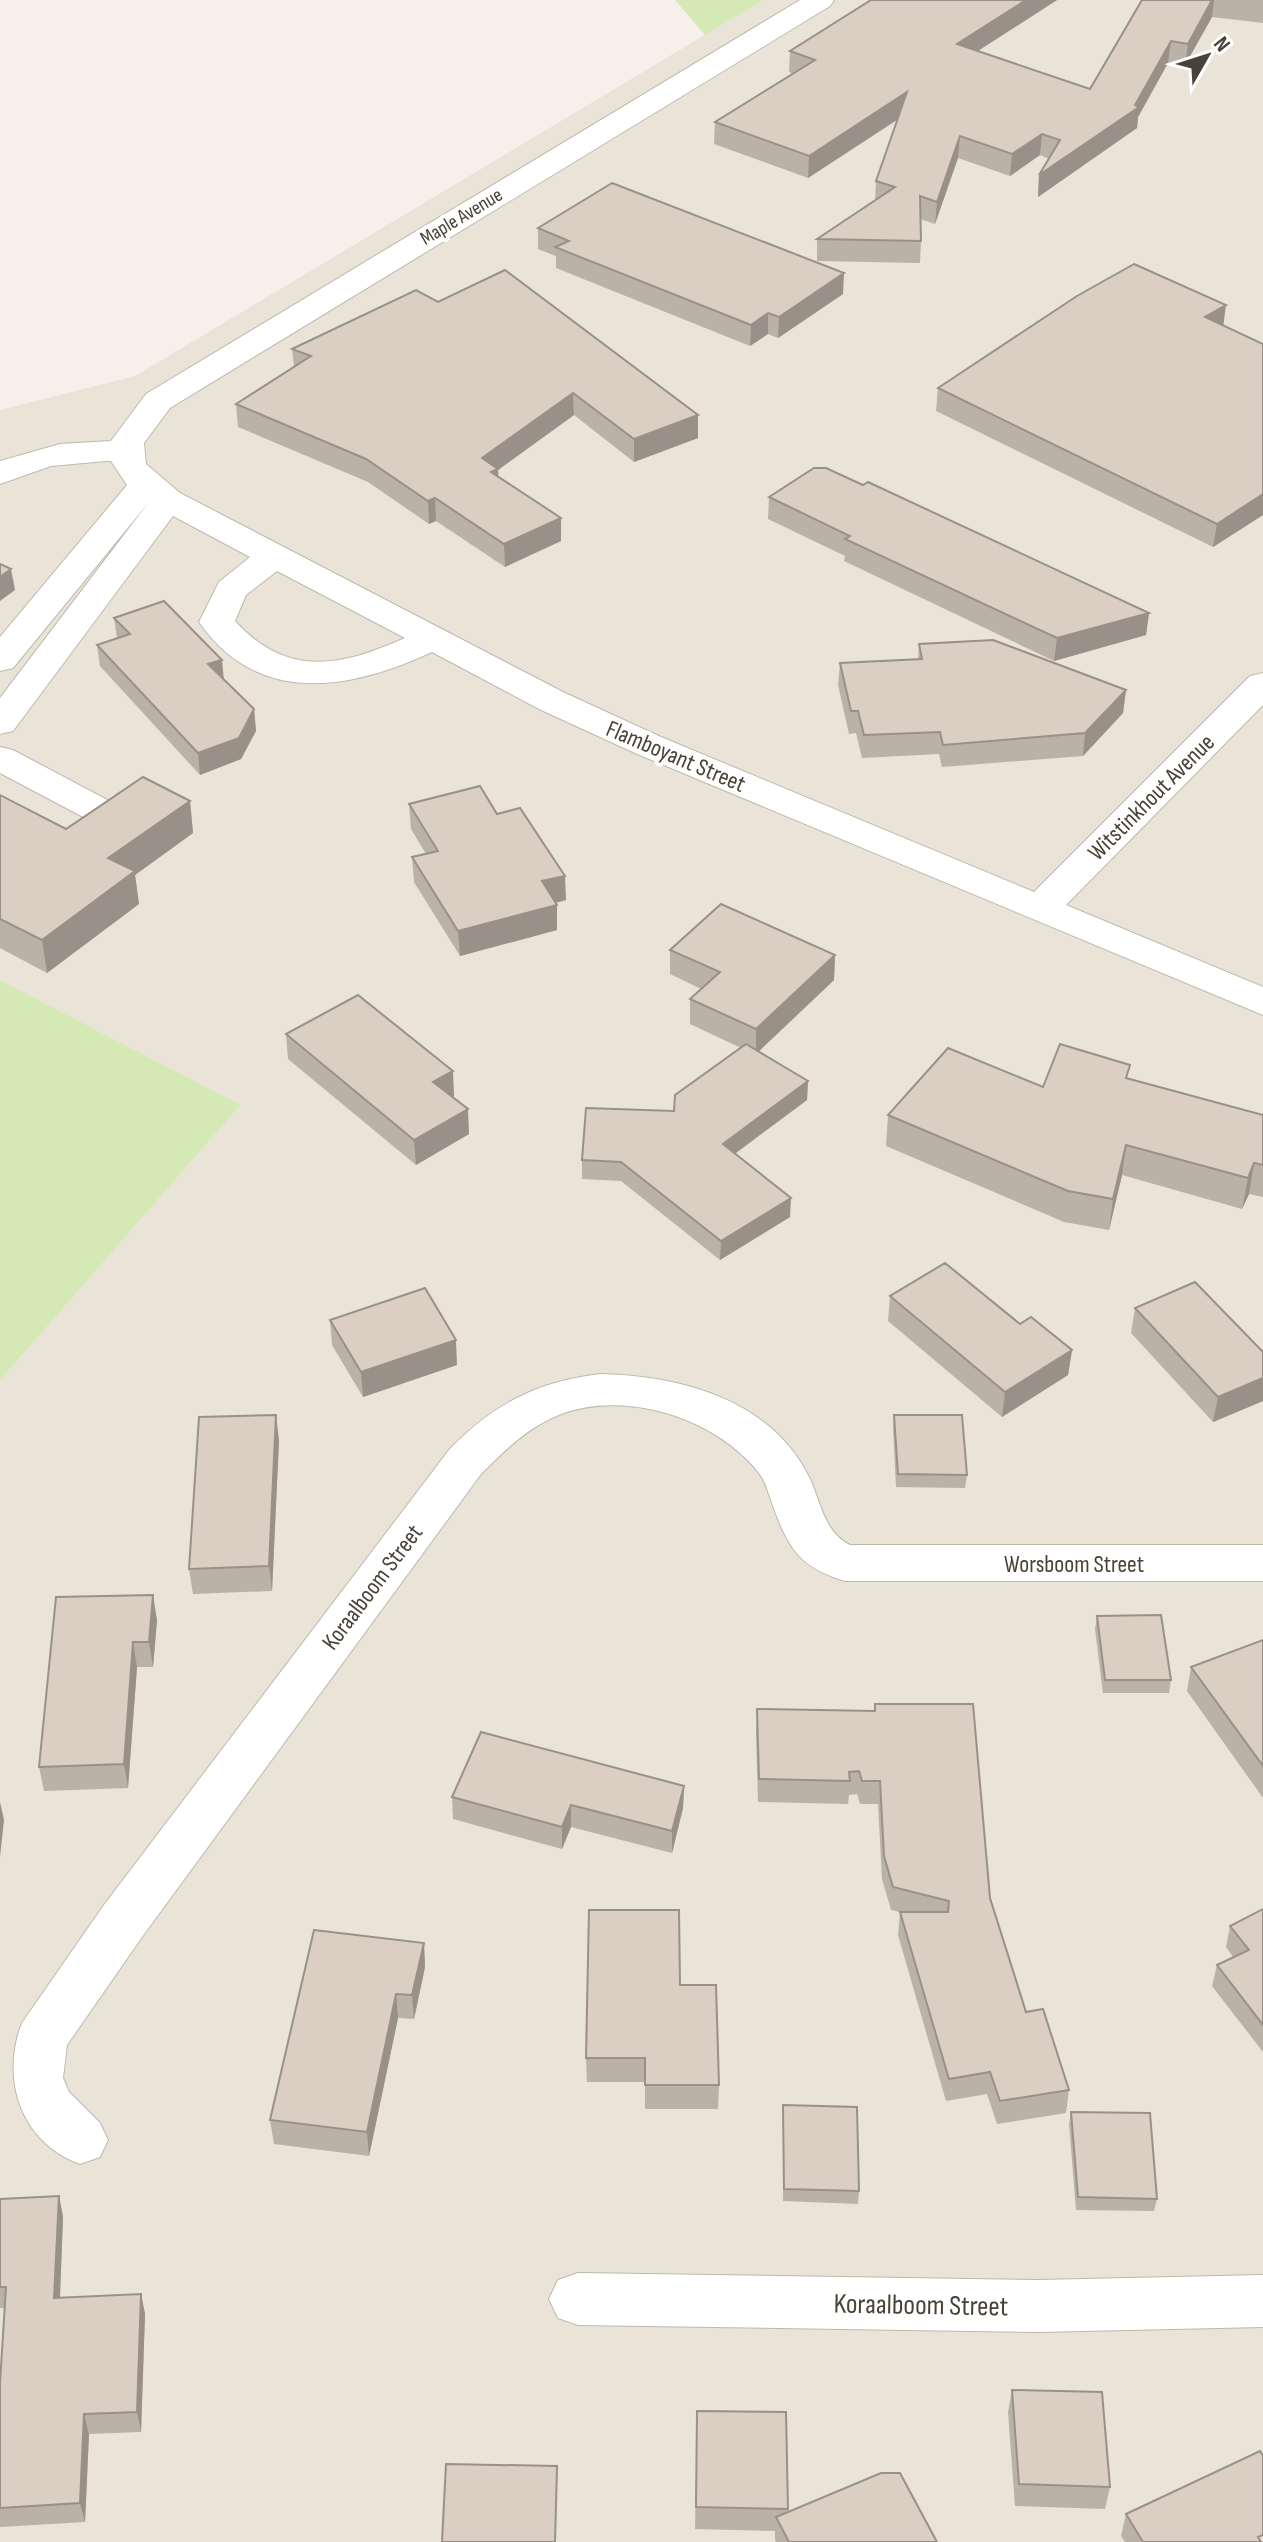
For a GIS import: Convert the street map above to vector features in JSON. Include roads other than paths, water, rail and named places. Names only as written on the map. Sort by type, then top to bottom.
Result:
[{"type":"street","name":"Maple Avenue","points":[[123,452],[133,426],[158,401],[820,0]]},
{"type":"street","points":[[0,474],[54,453],[82,449],[123,452]]},
{"type":"street","name":"Flamboyant Street","points":[[123,452],[127,465],[156,492],[552,701],[648,745],[1263,1002]]},
{"type":"street","points":[[0,660],[156,492]]},
{"type":"street","points":[[0,723],[156,492]]},
{"type":"street","points":[[275,557],[243,575],[225,596],[217,622],[234,646],[263,664],[333,675],[363,669],[432,639]]},
{"type":"street","name":"Witstinkhout Avenue","points":[[1039,909],[1263,684]]},
{"type":"street","points":[[0,758],[100,811]]},
{"type":"street","name":"Koraalboom Street","points":[[80,2140],[61,2125],[42,2093],[36,2061],[41,2039],[123,1921],[446,1487],[494,1432],[540,1403],[566,1394],[600,1390],[693,1402],[740,1425],[775,1459],[795,1491],[805,1526],[819,1549],[845,1563],[885,1565]]},
{"type":"street","name":"Worsboom Street","points":[[885,1565],[1263,1563]]},
{"type":"street","name":"Koraalboom Street","points":[[578,2299],[1039,2306],[1263,2301]]}]
